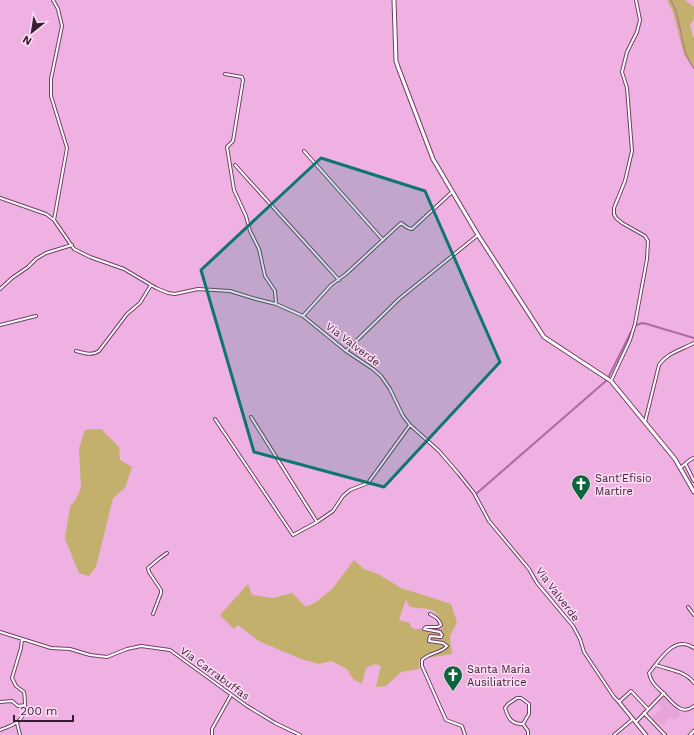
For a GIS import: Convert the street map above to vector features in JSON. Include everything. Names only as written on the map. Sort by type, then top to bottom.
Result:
[{"type":"main road","points":[[394,0],[396,61],[398,67],[427,148],[478,235],[544,336],[608,379],[680,468],[693,490]]},
{"type":"street","points":[[53,0],[58,9],[62,26],[51,79],[51,96],[67,148],[54,220]]},
{"type":"street","points":[[608,379],[630,340],[635,324],[647,259],[648,241],[645,236],[622,223],[614,214],[614,208],[625,181],[632,151],[627,88],[622,72],[627,52],[640,20],[636,0]]},
{"type":"street","points":[[225,74],[242,77],[243,80],[233,141],[227,147],[234,190],[246,216],[250,231],[259,249],[265,276],[275,291],[276,304]]},
{"type":"street","points":[[304,151],[382,240]]},
{"type":"street","points":[[235,165],[339,280]]},
{"type":"street","points":[[303,316],[331,285],[339,280],[401,223],[412,229],[452,192]]},
{"type":"street","name":"Via Valverde","points":[[0,198],[46,214],[54,220],[74,249],[90,257],[124,269],[168,293],[175,294],[187,290],[198,289],[230,291],[276,304],[303,316],[346,351],[373,369],[381,376],[390,389],[403,416],[410,425],[439,451],[474,493],[490,521],[529,569],[537,583],[574,626],[584,652],[608,689],[646,735]]},
{"type":"street","points":[[346,351],[399,299],[478,235]]},
{"type":"street","points":[[0,289],[12,278],[28,268],[36,259],[46,253],[72,245]]},
{"type":"street","points":[[76,352],[95,354],[100,351],[127,314],[140,303],[151,285]]},
{"type":"street","points":[[0,324],[36,316]]},
{"type":"street","points":[[645,423],[659,365],[668,355],[694,343]]},
{"type":"street","points":[[251,417],[317,522]]},
{"type":"street","points":[[215,419],[293,535],[317,522],[332,511],[343,496],[350,490],[368,484],[410,425]]},
{"type":"street","points":[[680,468],[686,465],[689,460],[694,458]]},
{"type":"street","points":[[686,465],[694,481]]},
{"type":"street","points":[[153,614],[161,590],[148,568],[167,553]]},
{"type":"street","points":[[688,607],[694,615]]},
{"type":"street","points":[[430,614],[437,617],[441,625],[438,627],[426,627],[424,629],[440,632],[442,635],[430,636],[429,641],[443,643],[448,646],[426,656],[422,660],[422,666],[446,720],[462,726],[465,735]]},
{"type":"street","name":"Via Carrabuffas","points":[[0,632],[50,648],[70,649],[90,655],[107,657],[127,649],[141,646],[170,650],[231,695],[268,719],[300,735]]},
{"type":"street","points":[[0,730],[17,723],[24,715],[24,692],[16,686],[12,678],[21,648],[22,639]]},
{"type":"street","points":[[21,648],[26,641]]},
{"type":"street","points":[[694,648],[687,644],[676,645],[670,648],[649,673],[650,681],[664,693],[677,708],[685,710],[691,709],[694,706]]},
{"type":"street","points":[[656,665],[677,671],[690,678],[694,683]]},
{"type":"street","points":[[619,702],[631,691],[648,709]]},
{"type":"street","points":[[614,735],[644,713],[664,693]]},
{"type":"street","points":[[212,735],[212,729],[231,695]]},
{"type":"street","points":[[517,698],[523,699],[529,704],[529,714],[523,724],[515,724],[507,714],[505,708],[517,698]]},
{"type":"street","points":[[0,702],[12,701],[18,706],[25,704]]},
{"type":"street","points":[[644,713],[665,735]]},
{"type":"street","points":[[17,723],[20,735]]},
{"type":"street","points":[[523,724],[528,731],[528,735]]},
{"type":"street","points":[[690,735],[694,731]]},
{"type":"highlighted area","points":[[321,158],[425,191],[500,362],[384,487],[254,452],[201,270]]},
{"type":"shaded area","points":[[667,0],[685,0],[694,7],[694,19],[690,25],[694,37],[694,69],[684,55],[673,12]]},
{"type":"shaded area","points":[[101,429],[119,447],[120,460],[132,467],[125,488],[113,498],[96,567],[89,576],[79,573],[65,539],[70,506],[75,501],[81,488],[79,448],[85,430]]},
{"type":"shaded area","points":[[354,560],[364,569],[378,574],[401,588],[451,604],[457,622],[450,636],[452,654],[419,659],[419,669],[401,672],[386,686],[376,687],[381,666],[375,664],[366,668],[362,684],[353,679],[347,669],[331,661],[319,664],[301,659],[259,641],[238,625],[234,629],[220,615],[248,584],[252,595],[273,598],[292,593],[306,607],[316,602],[332,589]],"holes":[[[406,599],[409,606],[432,610],[436,613],[443,624],[442,629],[414,629],[410,626],[410,623],[399,620]]]},
{"type":"shaded area","points":[[663,696],[676,710],[682,713],[675,720],[670,717],[663,725],[658,721],[656,723],[652,717],[662,707],[657,703]]},
{"type":"waterway","points":[[671,0],[678,17],[683,44],[689,61],[694,69]]},
{"type":"waterway","points":[[637,325],[642,323],[647,324],[694,338]]},
{"type":"waterway","points":[[476,494],[607,380],[631,332]]},
{"type":"place","name":"Sant'Efisio Martire","points":[[581,501]]},
{"type":"place","name":"Santa Maria Ausiliatrice","points":[[453,692]]}]
